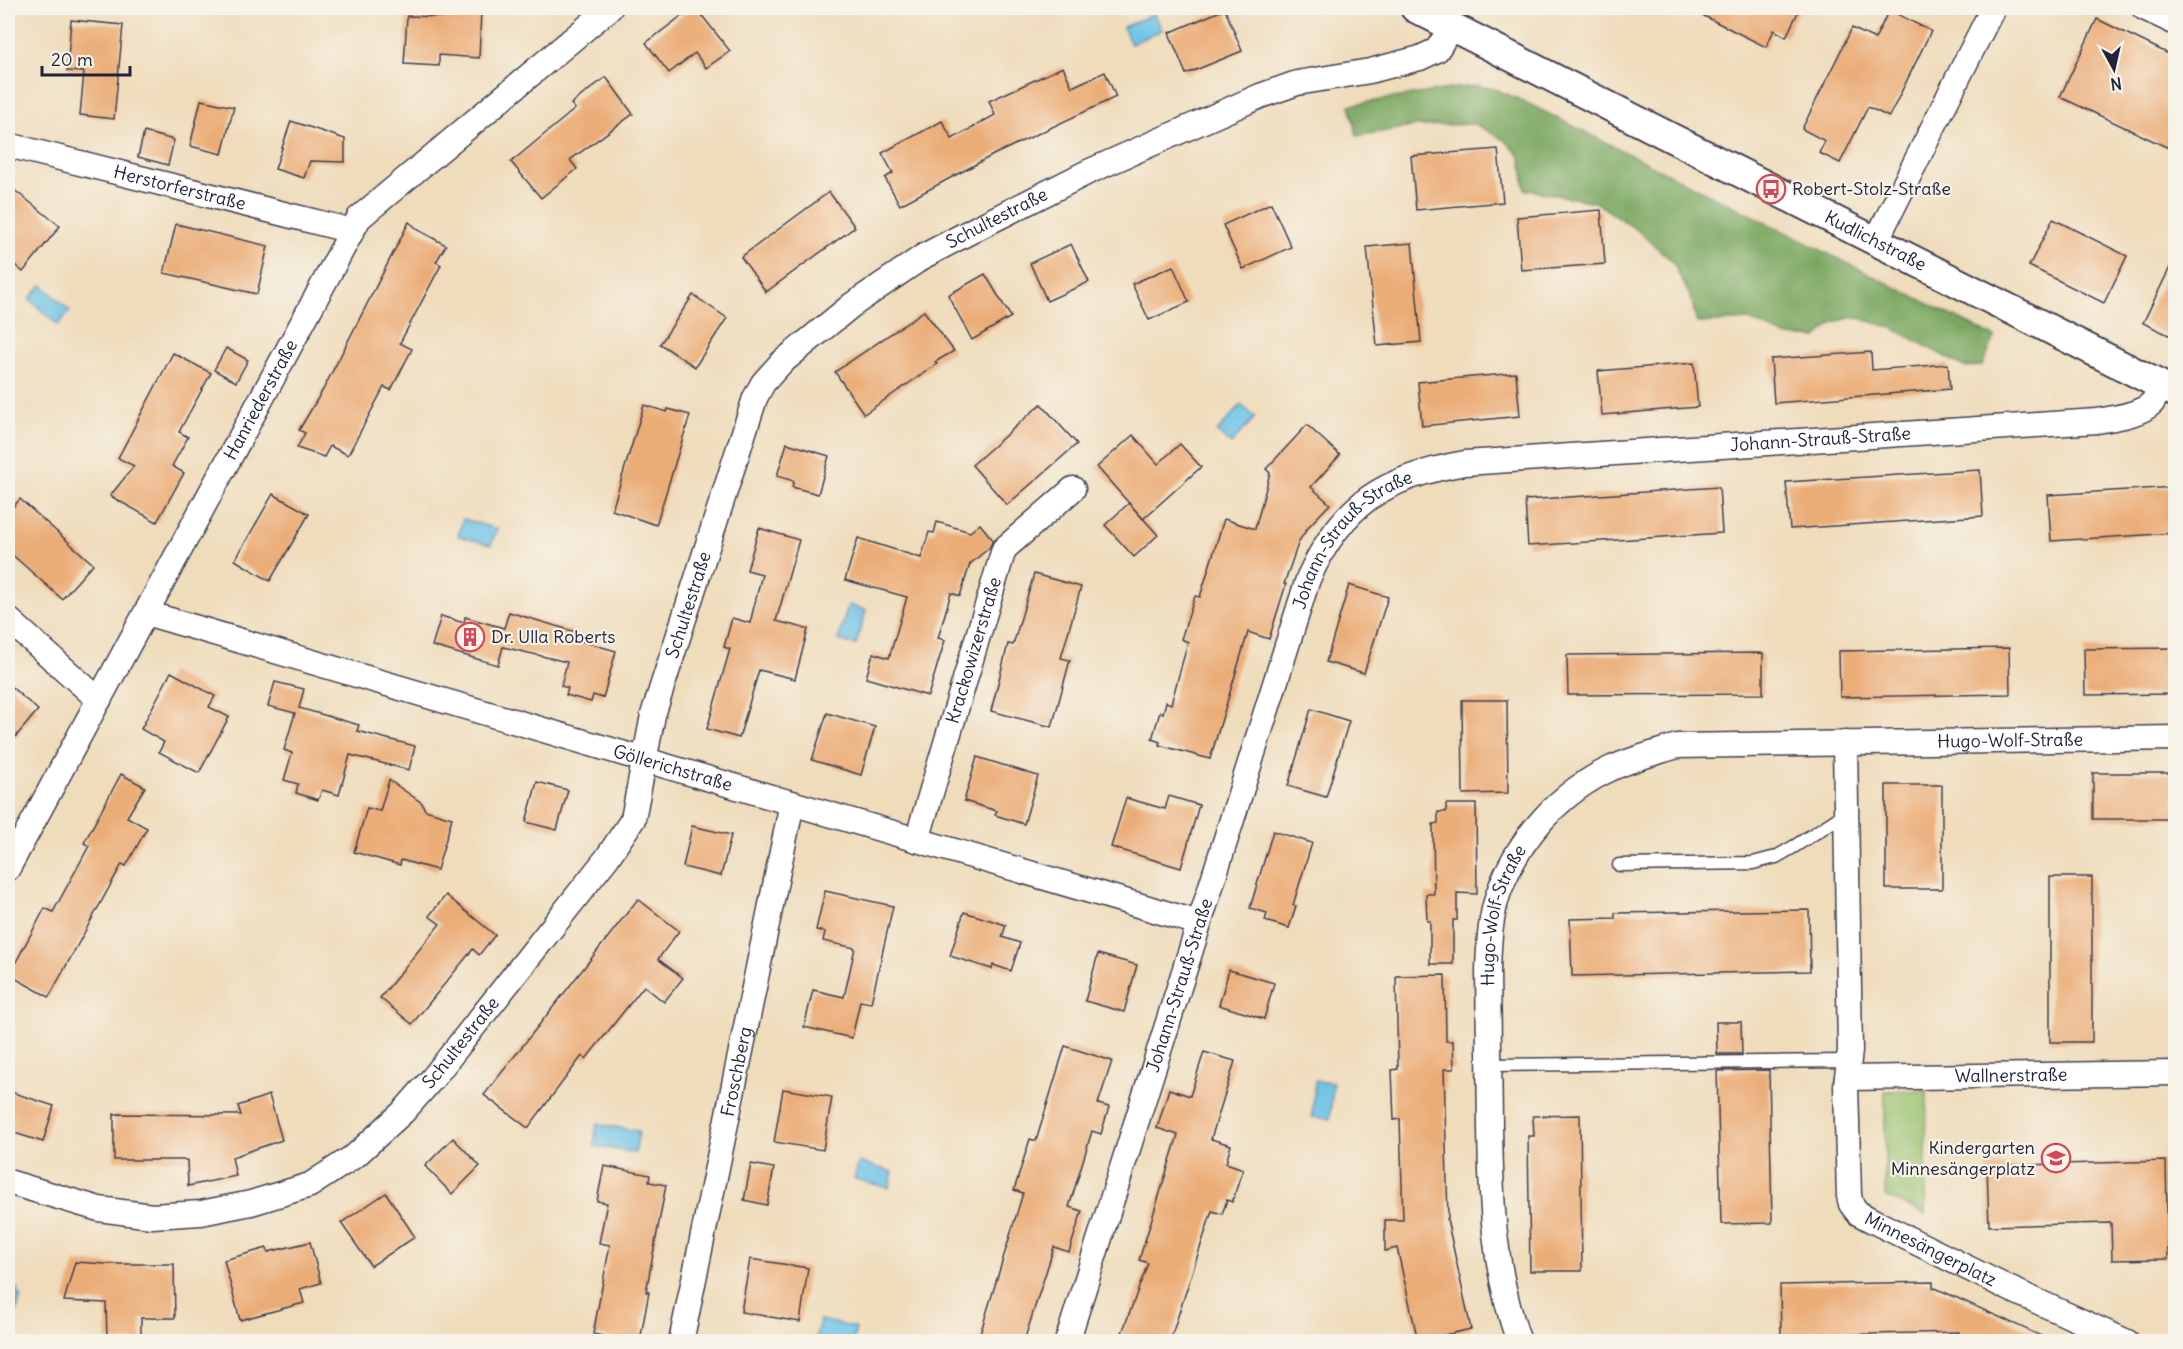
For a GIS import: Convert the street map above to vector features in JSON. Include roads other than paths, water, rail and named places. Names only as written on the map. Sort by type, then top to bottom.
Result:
[{"type":"street","name":"Hanriederstraße","points":[[8,868],[359,219],[610,8]]},
{"type":"street","name":"Kudlichstraße","points":[[1415,8],[2168,389]]},
{"type":"street","points":[[1876,241],[1993,8]]},
{"type":"street","points":[[2144,8],[2175,23]]},
{"type":"street","name":"Schultestraße","points":[[8,1182],[99,1209],[152,1216],[201,1213],[251,1203],[310,1185],[356,1155],[403,1112],[433,1078],[607,858],[633,819],[653,716],[755,398],[763,383],[781,363],[852,304],[924,256],[1088,172],[1260,96],[1297,83],[1370,71],[1420,58],[1437,50],[1452,26]]},
{"type":"street","name":"Herstorferstraße","points":[[8,145],[352,231]]},
{"type":"street","name":"Johann-Strauß-Straße","points":[[1067,1341],[1308,579],[1320,552],[1337,528],[1358,506],[1379,491],[1407,477],[1436,468],[1465,463],[2097,422],[2125,416],[2145,407],[2168,389]]},
{"type":"street","name":"Krackowizerstraße","points":[[917,840],[1004,549],[1073,489]]},
{"type":"street","name":"Göllerichstraße","points":[[146,613],[1198,923]]},
{"type":"street","points":[[8,619],[99,700]]},
{"type":"street","name":"Hugo-Wolf-Straße","points":[[1519,1341],[1503,1290],[1493,1224],[1489,1065],[1490,931],[1499,890],[1516,855],[1539,823],[1559,802],[1612,768],[1677,746],[2175,738]]},
{"type":"street","points":[[1845,743],[1848,1069]]},
{"type":"street","name":"Froschberg","points":[[681,1341],[792,803]]},
{"type":"street","name":"Wallnerstraße","points":[[1848,1069],[2175,1073]]},
{"type":"street","name":"Minnesängerplatz","points":[[1848,1069],[1849,1196],[1851,1204],[1858,1213],[2008,1288],[2127,1341]]},
{"type":"lane","points":[[1619,865],[1754,863],[1776,856],[1795,846],[1846,813]]},
{"type":"lane","points":[[1489,1065],[1848,1069]]},
{"type":"water","points":[[1154,14],[1162,30],[1131,44],[1123,27]]},
{"type":"water","points":[[42,285],[70,311],[58,325],[29,299]]},
{"type":"water","points":[[1241,405],[1255,417],[1231,444],[1217,432]]},
{"type":"water","points":[[463,519],[497,529],[491,545],[458,536]]},
{"type":"water","points":[[848,605],[866,610],[856,645],[838,640]]},
{"type":"water","points":[[1315,1081],[1333,1083],[1330,1119],[1312,1117]]},
{"type":"water","points":[[597,1124],[639,1131],[635,1153],[594,1146]]},
{"type":"water","points":[[859,1162],[893,1172],[889,1188],[854,1179]]},
{"type":"water","points":[[11,1288],[19,1289],[17,1294],[21,1295],[12,1327],[8,1326],[8,1292]]},
{"type":"water","points":[[820,1320],[856,1328],[853,1341],[816,1337]]},
{"type":"place","name":"Robert-Stolz-Straße","points":[[1771,189]]},
{"type":"place","name":"Dr. Ulla Roberts","points":[[470,637]]},
{"type":"place","name":"Kindergarten Minnesängerplatz","points":[[2056,1158]]}]
